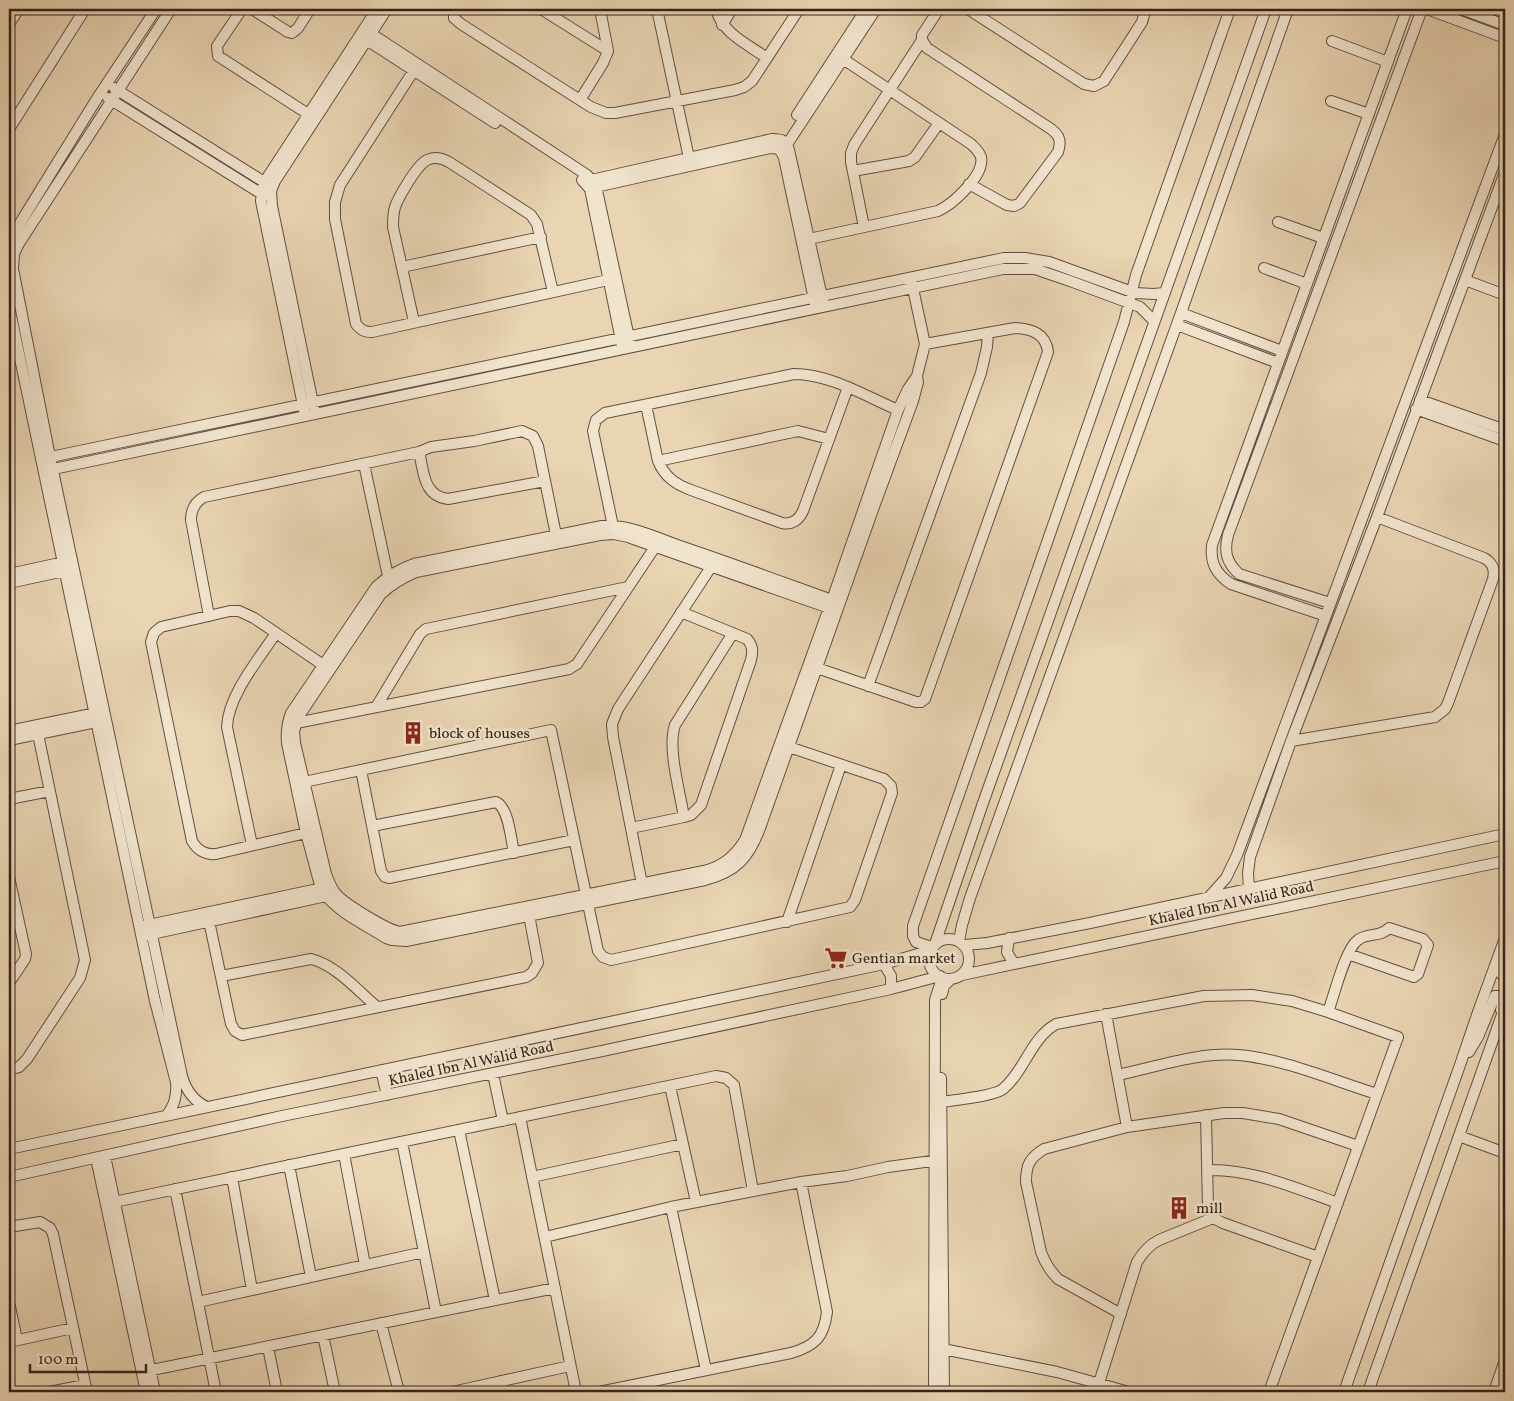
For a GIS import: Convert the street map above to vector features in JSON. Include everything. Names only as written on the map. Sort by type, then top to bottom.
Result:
[{"type":"street","points":[[9,24],[18,9]]},
{"type":"street","points":[[9,129],[85,9]]},
{"type":"street","points":[[42,197],[112,100],[171,9]]},
{"type":"street","points":[[242,9],[217,46],[218,56],[308,114]]},
{"type":"street","points":[[252,9],[292,33],[298,28],[310,9]]},
{"type":"street","points":[[268,184],[365,34],[377,9]]},
{"type":"street","points":[[310,415],[263,211],[268,184],[308,114],[365,34],[387,9]]},
{"type":"street","points":[[456,9],[454,18],[457,21],[598,111],[615,114],[744,87],[752,81],[800,9]]},
{"type":"street","points":[[541,9],[608,51]]},
{"type":"street","points":[[580,100],[603,63],[608,51],[600,9]]},
{"type":"street","points":[[657,9],[688,158]]},
{"type":"street","points":[[716,9],[722,24],[728,31],[767,58]]},
{"type":"street","points":[[722,24],[732,9]]},
{"type":"street","points":[[840,57],[866,9]]},
{"type":"street","points":[[591,184],[782,145],[840,57],[876,9]]},
{"type":"street","points":[[864,227],[850,162],[854,145],[922,40],[924,31],[938,9]]},
{"type":"street","points":[[968,9],[1084,84],[1094,86],[1104,82],[1142,22],[1144,15],[1141,9]]},
{"type":"street","points":[[962,943],[947,939],[932,947],[916,942],[913,936],[913,926],[1130,303],[1136,275],[1230,9]]},
{"type":"street","points":[[1266,9],[929,956],[934,974],[944,978],[962,975],[967,970],[970,958],[962,943],[962,924],[970,898],[1177,325],[1288,9]]},
{"type":"street","points":[[1326,616],[1231,584],[1222,578],[1215,568],[1211,558],[1212,545],[1407,9]]},
{"type":"street","points":[[1330,604],[1239,574],[1226,557],[1225,546],[1422,9]]},
{"type":"street","points":[[1427,9],[1505,38]]},
{"type":"street","points":[[1461,9],[1482,12],[1505,25]]},
{"type":"street","points":[[161,24],[153,13],[100,94],[11,252],[13,277],[48,470],[146,930],[184,1081],[192,1097],[207,1107]]},
{"type":"street","points":[[365,34],[587,175],[591,184],[627,348]]},
{"type":"street","points":[[922,40],[927,48],[1048,127],[1059,137],[1061,145],[1058,152],[1020,203],[1014,206],[1007,205],[968,184]]},
{"type":"street","points":[[1332,41],[1388,62]]},
{"type":"street","points":[[809,239],[938,211],[954,202],[981,165],[981,157],[977,150],[840,57]]},
{"type":"street","points":[[416,68],[340,186],[337,194],[334,210],[356,324],[360,329],[366,332],[414,322],[553,292],[610,276]]},
{"type":"street","points":[[107,84],[268,184]]},
{"type":"street","points":[[100,94],[266,197]]},
{"type":"street","points":[[1331,101],[1369,114]]},
{"type":"street","points":[[853,171],[909,161],[915,157],[939,123]]},
{"type":"street","points":[[1209,898],[1226,878],[1237,855],[1505,134]]},
{"type":"street","points":[[591,184],[688,158],[772,139],[782,145],[809,239],[820,308]]},
{"type":"street","points":[[782,145],[818,297]]},
{"type":"street","points":[[414,322],[393,226],[395,206],[420,166],[426,160],[434,158],[442,158],[449,162],[531,215],[538,224],[553,292]]},
{"type":"street","points":[[1249,889],[1250,857],[1291,741],[1377,517],[1505,172]]},
{"type":"street","points":[[1278,222],[1324,238]]},
{"type":"street","points":[[402,267],[541,237]]},
{"type":"street","points":[[48,470],[820,308],[1004,258],[1019,257],[1048,262],[1072,276],[1140,307],[1154,321]]},
{"type":"street","points":[[1314,264],[1326,269]]},
{"type":"street","points":[[1264,268],[1307,284]]},
{"type":"street","points":[[1072,276],[1132,292],[1145,294],[1164,293]]},
{"type":"street","points":[[1465,280],[1505,295]]},
{"type":"street","points":[[46,458],[818,297],[912,283]]},
{"type":"street","points":[[146,930],[328,891],[388,928],[400,932],[705,880],[721,876],[734,868],[746,857],[754,843],[784,745],[834,606],[913,401],[925,344],[912,283]]},
{"type":"street","points":[[9,306],[46,458]]},
{"type":"street","points":[[1181,313],[1282,351]]},
{"type":"street","points":[[1177,325],[1278,363]]},
{"type":"street","points":[[682,326],[684,336]]},
{"type":"street","points":[[816,668],[916,702],[921,702],[925,699],[1046,358],[1048,346],[1041,335],[1026,329],[1015,328],[925,344]]},
{"type":"street","points":[[868,686],[981,373],[988,333]]},
{"type":"street","points":[[456,373],[459,384]]},
{"type":"street","points":[[613,530],[593,430],[596,420],[604,414],[794,374],[812,375],[848,387],[898,410]]},
{"type":"street","points":[[586,899],[715,868],[729,860],[739,850],[745,840],[816,668],[834,606],[898,410],[908,389],[917,376]]},
{"type":"street","points":[[646,405],[658,462],[668,479],[678,486],[782,523],[790,523],[802,516],[848,387]]},
{"type":"street","points":[[1418,404],[1505,430]]},
{"type":"street","points":[[1418,404],[1505,440]]},
{"type":"street","points":[[209,616],[191,520],[192,509],[204,497],[419,452],[431,447],[474,441],[522,431],[536,440],[556,535]]},
{"type":"street","points":[[658,462],[792,432],[802,432],[829,439]]},
{"type":"street","points":[[1246,449],[1258,453]]},
{"type":"street","points":[[85,450],[87,462]]},
{"type":"street","points":[[419,452],[428,488],[436,496],[442,498],[448,499],[545,481]]},
{"type":"street","points":[[364,464],[388,576]]},
{"type":"street","points":[[1291,741],[1435,717],[1440,714],[1448,703],[1493,578],[1493,566],[1490,561],[1484,558],[1377,517]]},
{"type":"street","points":[[547,907],[529,915],[399,941],[386,938],[335,905],[306,833],[294,731],[296,723],[376,587],[400,568],[414,564],[556,535],[628,528],[834,606]]},
{"type":"street","points":[[328,891],[326,874],[286,738],[287,722],[323,665],[358,620],[381,594],[404,576],[600,535],[613,530],[711,566],[834,606]]},
{"type":"street","points":[[296,723],[569,669],[577,664],[655,546]]},
{"type":"street","points":[[9,574],[69,566]]},
{"type":"street","points":[[9,582],[69,566]]},
{"type":"street","points":[[642,884],[613,737],[613,718],[711,566]]},
{"type":"street","points":[[376,707],[420,634],[426,629],[628,587]]},
{"type":"street","points":[[306,833],[210,854],[200,850],[192,841],[151,642],[154,633],[161,627],[230,611],[239,611],[246,613],[323,665]]},
{"type":"street","points":[[631,828],[691,815],[701,804],[753,653],[752,645],[747,639],[681,612]]},
{"type":"street","points":[[252,845],[227,728],[227,719],[233,699],[276,633]]},
{"type":"street","points":[[684,817],[672,748],[673,730],[733,633]]},
{"type":"street","points":[[9,731],[100,717]]},
{"type":"street","points":[[9,740],[100,717]]},
{"type":"street","points":[[300,783],[551,730],[598,951],[603,957],[611,960],[850,907],[855,900],[877,838],[892,793],[891,786],[884,779],[784,745]]},
{"type":"street","points":[[9,1070],[19,1067],[27,1060],[80,978],[85,960],[38,734]]},
{"type":"street","points":[[787,922],[841,765]]},
{"type":"street","points":[[361,770],[380,871],[389,878],[574,840]]},
{"type":"street","points":[[9,799],[50,791]]},
{"type":"street","points":[[372,826],[496,802],[505,811],[514,853]]},
{"type":"street","points":[[1250,819],[1262,823]]},
{"type":"street","name":"Khaled Ibn Al Walid Road","points":[[962,943],[1009,938],[1504,836]]},
{"type":"street","name":"Khaled Ibn Al Walid Road","points":[[962,975],[1505,861]]},
{"type":"street","points":[[9,880],[26,954],[25,959],[9,984]]},
{"type":"street","points":[[146,930],[209,921],[328,891]]},
{"type":"street","points":[[209,921],[231,1024],[235,1031],[242,1034],[526,977],[532,973],[538,963],[529,915]]},
{"type":"street","points":[[1328,1012],[1348,954],[1356,941],[1370,935],[1381,934],[1389,928],[1423,939],[1428,945],[1418,974],[1414,977],[1348,954]]},
{"type":"street","points":[[146,930],[155,1001],[177,1089],[174,1104],[166,1116]]},
{"type":"street","points":[[1009,938],[1007,952],[1014,964]]},
{"type":"street","points":[[1344,1392],[1505,938]]},
{"type":"street","name":"Khaled Ibn Al Walid Road","points":[[9,1149],[884,964],[932,947]]},
{"type":"street","points":[[1505,951],[1501,967],[1501,974],[1505,977]]},
{"type":"street","points":[[221,976],[311,959],[334,970],[377,1007]]},
{"type":"street","points":[[884,964],[891,976],[891,989]]},
{"type":"street","points":[[939,1160],[942,1102],[942,995],[944,978]]},
{"type":"street","points":[[934,1392],[939,1348],[939,1160],[935,1000],[944,978]]},
{"type":"street","name":"Khaled Ibn Al Walid Road","points":[[9,1176],[282,1116],[493,1074],[944,978]]},
{"type":"street","points":[[942,1102],[1004,1089],[1043,1035],[1056,1024],[1189,999],[1228,995],[1292,1001],[1398,1037],[1269,1392]]},
{"type":"street","points":[[1460,1066],[1478,1037],[1495,996],[1501,996],[1503,1000],[1492,1043]]},
{"type":"street","points":[[1368,1392],[1505,1006]]},
{"type":"street","points":[[1106,1014],[1128,1127]]},
{"type":"street","points":[[1118,1075],[1202,1057],[1236,1055],[1268,1059],[1377,1094]]},
{"type":"street","points":[[381,1070],[387,1095]]},
{"type":"street","points":[[493,1074],[503,1120]]},
{"type":"street","points":[[114,1202],[716,1076],[726,1078],[734,1085],[753,1191]]},
{"type":"street","points":[[670,1086],[696,1202]]},
{"type":"street","points":[[1121,1314],[1058,1279],[1045,1262],[1041,1252],[1026,1172],[1033,1156],[1044,1149],[1128,1127],[1224,1113],[1261,1115],[1280,1119],[1358,1146]]},
{"type":"street","points":[[1206,1115],[1208,1208],[1213,1218],[1318,1257]]},
{"type":"street","points":[[520,1117],[576,1392]]},
{"type":"street","points":[[459,1130],[495,1300]]},
{"type":"street","points":[[1459,1136],[1505,1152]]},
{"type":"street","points":[[402,1142],[436,1312]]},
{"type":"street","points":[[532,1176],[683,1144]]},
{"type":"street","points":[[344,1154],[365,1265]]},
{"type":"street","points":[[101,1157],[114,1202],[146,1371],[146,1392]]},
{"type":"street","points":[[101,1157],[146,1371],[155,1392]]},
{"type":"street","points":[[545,1237],[696,1202],[801,1182],[939,1160]]},
{"type":"street","points":[[288,1165],[311,1277]]},
{"type":"street","points":[[1208,1170],[1252,1174],[1338,1203]]},
{"type":"street","points":[[232,1177],[252,1290]]},
{"type":"street","points":[[599,1392],[805,1349],[817,1340],[825,1327],[827,1312],[801,1182]]},
{"type":"street","points":[[175,1189],[216,1392]]},
{"type":"street","points":[[671,1208],[706,1370]]},
{"type":"street","points":[[1099,1383],[1137,1262],[1146,1249],[1159,1240],[1213,1218]]},
{"type":"street","points":[[9,1227],[34,1222],[46,1224],[54,1234],[86,1388],[49,1392]]},
{"type":"street","points":[[198,1302],[424,1252]]},
{"type":"street","points":[[146,1371],[555,1288]]},
{"type":"street","points":[[9,1302],[13,1341],[73,1328]]},
{"type":"street","points":[[381,1324],[399,1392]]},
{"type":"street","points":[[323,1335],[335,1392]]},
{"type":"street","points":[[268,1346],[277,1392]]},
{"type":"street","points":[[939,1348],[1057,1372],[1129,1392]]},
{"type":"street","points":[[939,1348],[944,1392]]},
{"type":"street","points":[[1494,1392],[1505,1360]]},
{"type":"street","points":[[452,1392],[570,1366]]},
{"type":"street","points":[[500,1381],[503,1392]]},
{"type":"place","name":"block of houses","points":[[413,733]]},
{"type":"place","name":"Gentian market","points":[[836,958]]},
{"type":"place","name":"mill","points":[[1179,1208]]}]
